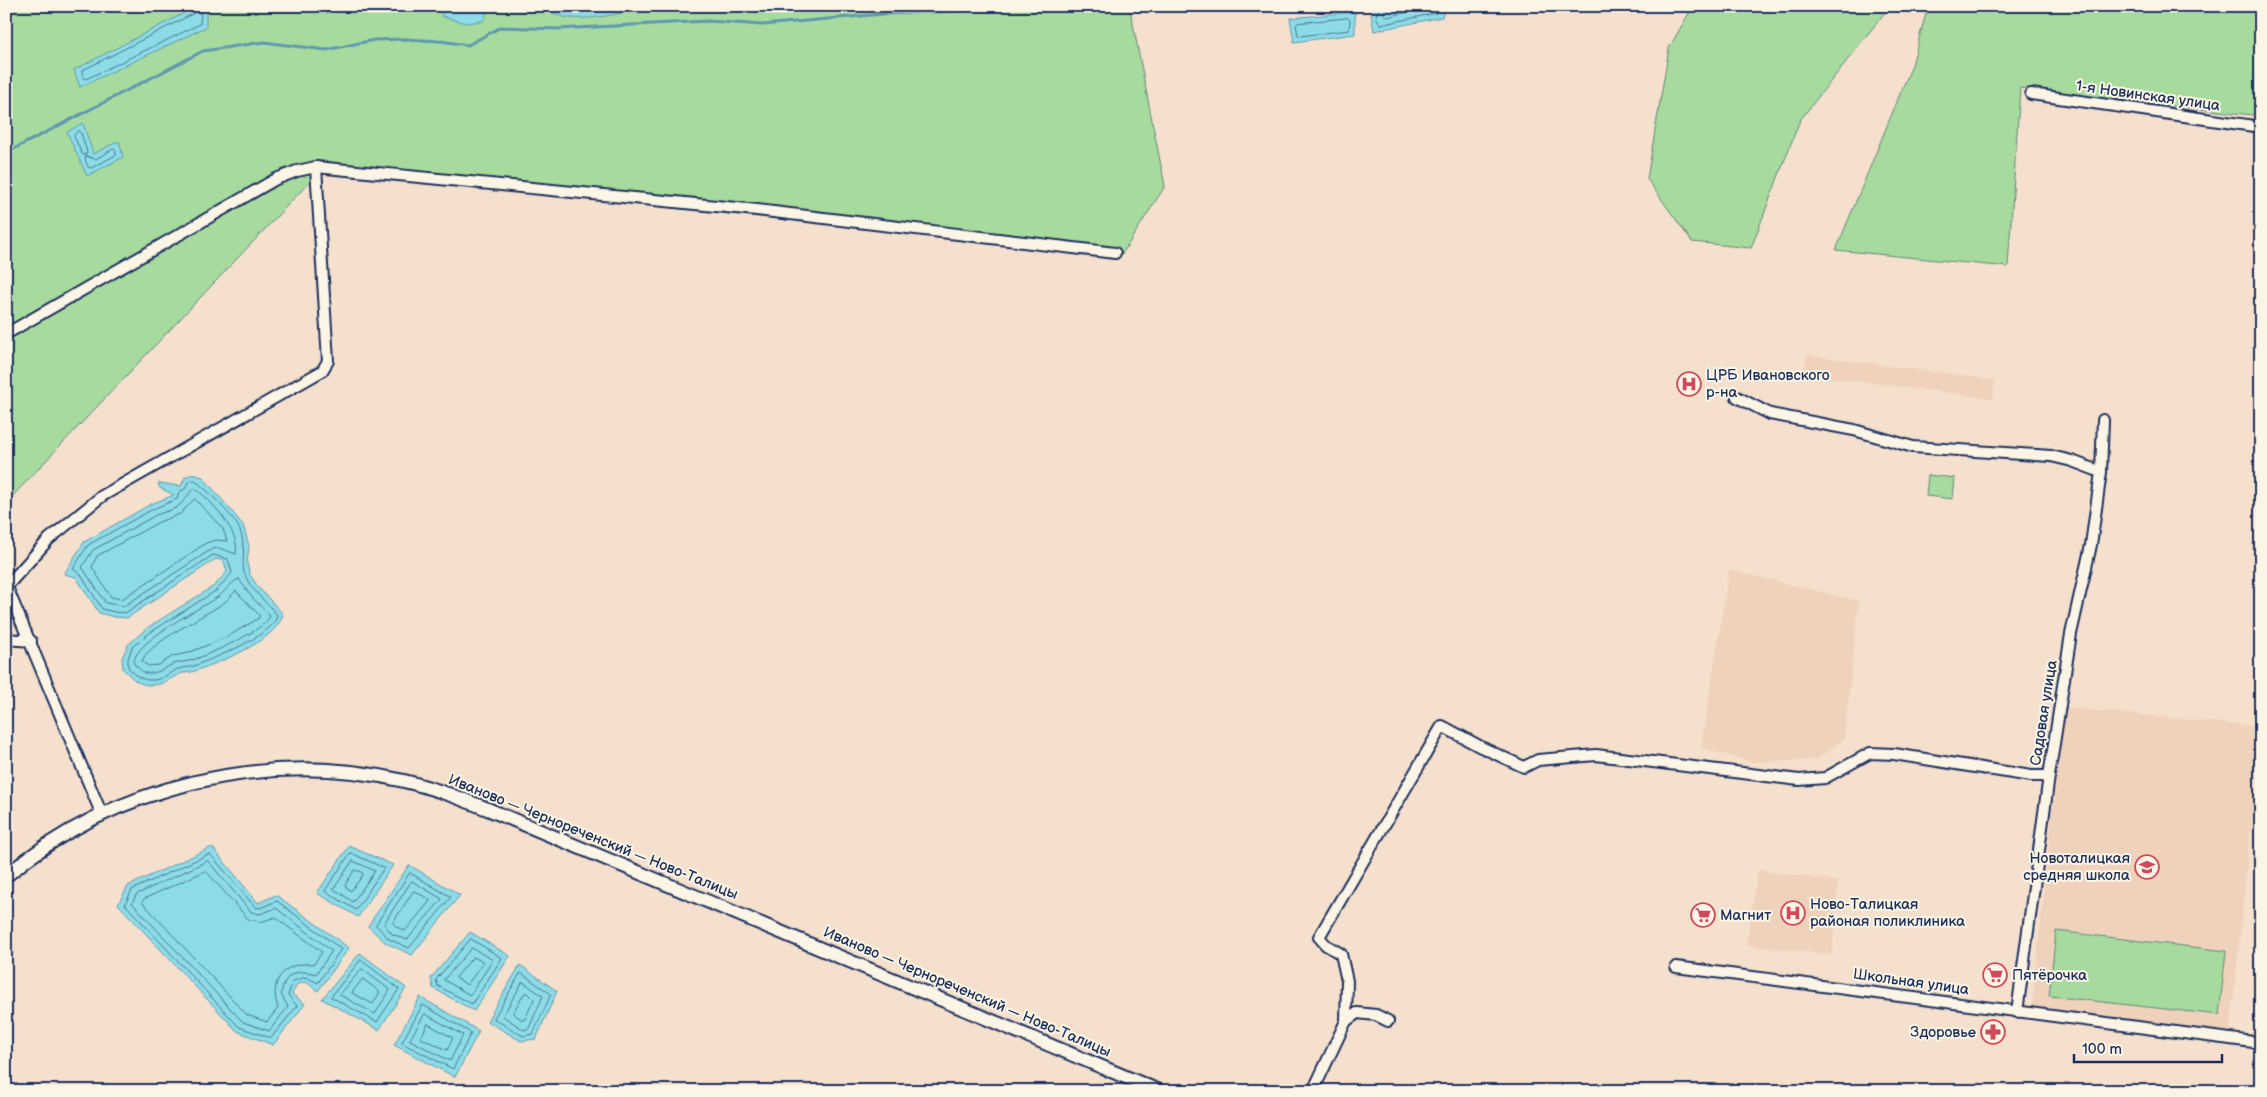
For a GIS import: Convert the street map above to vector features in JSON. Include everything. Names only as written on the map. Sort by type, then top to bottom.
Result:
[{"type":"main road","name":"Иваново — Чернореченский — Ново-Талицы","points":[[6,876],[41,849],[71,830],[138,799],[178,786],[223,777],[300,769],[336,771],[404,781],[449,794],[490,810],[1159,1091]]},
{"type":"street","name":"1-я Новинская улица","points":[[2031,94],[2261,127]]},
{"type":"street","points":[[102,815],[6,586],[49,539],[102,496],[322,371],[328,360],[316,167]]},
{"type":"street","points":[[6,334],[276,179],[296,171],[316,167],[758,210],[1115,253]]},
{"type":"street","points":[[1737,397],[1770,414],[1854,430],[1908,446],[2051,456],[2072,461],[2101,472]]},
{"type":"street","name":"Садовая улица","points":[[2017,1012],[2049,776],[2071,634],[2091,545],[2101,472],[2103,420]]},
{"type":"street","points":[[6,639],[30,641]]},
{"type":"street","points":[[1313,1091],[1346,1021],[1347,981],[1341,954],[1326,945],[1319,937],[1442,726],[1481,748],[1524,767],[1538,760],[1596,755],[1799,780],[1825,778],[1870,753],[1894,754],[2049,776]]},
{"type":"street","name":"Школьная улица","points":[[1676,967],[2261,1043]]},
{"type":"street","points":[[1346,1021],[1357,1013],[1376,1016],[1388,1021]]},
{"type":"shaded area","points":[[1807,355],[1995,380],[1993,399],[1804,374]]},
{"type":"shaded area","points":[[1729,570],[1859,601],[1844,739],[1816,760],[1752,762],[1701,748]]},
{"type":"shaded area","name":"Новоталицкая средняя школа","points":[[2063,707],[2261,727],[2230,1034],[2032,1007]]},
{"type":"shaded area","name":"Ново-Талицкая районая поликлиника","points":[[1758,870],[1838,881],[1832,955],[1746,945]]},
{"type":"green space","points":[[6,6],[1136,6],[1130,9],[1165,186],[1122,254],[319,172],[6,503]]},
{"type":"green space","points":[[1693,6],[1890,6],[1800,120],[1751,248],[1692,242],[1647,179],[1669,48]]},
{"type":"green space","points":[[1928,6],[2261,6],[2261,116],[2020,88],[2008,267],[1836,250],[1912,65]]},
{"type":"green space","points":[[1928,475],[1955,478],[1953,499],[1926,496]]},
{"type":"green space","points":[[2056,931],[2226,951],[2219,1015],[2049,996]]},
{"type":"water","points":[[198,6],[206,6],[206,27],[80,87],[74,70]]},
{"type":"water","points":[[441,6],[490,6],[483,21],[465,23],[441,16],[444,11]]},
{"type":"water","points":[[556,6],[634,6],[634,10],[592,18],[569,18],[552,12]]},
{"type":"water","points":[[1376,6],[1445,6],[1442,17],[1374,31],[1371,14]]},
{"type":"water","points":[[1355,12],[1355,34],[1294,42],[1290,18]]},
{"type":"water","points":[[83,123],[93,154],[119,141],[123,157],[87,176],[67,132]]},
{"type":"water","points":[[192,474],[203,477],[243,525],[249,546],[247,563],[250,575],[258,587],[283,614],[279,624],[270,633],[246,649],[193,672],[180,674],[160,684],[147,685],[139,683],[123,669],[122,658],[128,645],[147,628],[214,586],[227,572],[224,561],[216,559],[127,618],[99,613],[76,577],[64,574],[84,542],[151,504],[174,495],[160,488],[158,483],[181,486],[185,477]]},
{"type":"water","points":[[349,846],[393,865],[358,917],[317,893]]},
{"type":"water","points":[[212,847],[258,903],[276,895],[349,948],[318,991],[306,982],[297,984],[292,994],[305,1004],[273,1045],[237,1031],[118,904],[128,886]]},
{"type":"water","points":[[409,865],[460,895],[412,955],[386,943],[368,926]]},
{"type":"water","points":[[470,932],[510,956],[474,1011],[433,988],[431,978]]},
{"type":"water","points":[[360,953],[406,988],[379,1030],[322,999]]},
{"type":"water","points":[[520,965],[557,991],[536,1039],[521,1041],[487,1021]]},
{"type":"water","points":[[420,997],[479,1031],[455,1077],[394,1045]]},
{"type":"waterway","points":[[6,153],[203,51],[264,42],[326,50],[374,40],[405,39],[468,45],[501,27],[558,29],[708,21],[762,25],[883,14],[968,10],[978,6]]},
{"type":"place","name":"ЦРБ Ивановского р-на","points":[[1689,384]]},
{"type":"place","name":"Новоталицкая средняя школа","points":[[2147,867]]},
{"type":"place","name":"Ново-Талицкая районая поликлиника","points":[[1793,913]]},
{"type":"place","name":"Магнит","points":[[1703,915]]},
{"type":"place","name":"Пятёрочка","points":[[1995,975]]},
{"type":"place","name":"Здоровье","points":[[1993,1032]]}]
